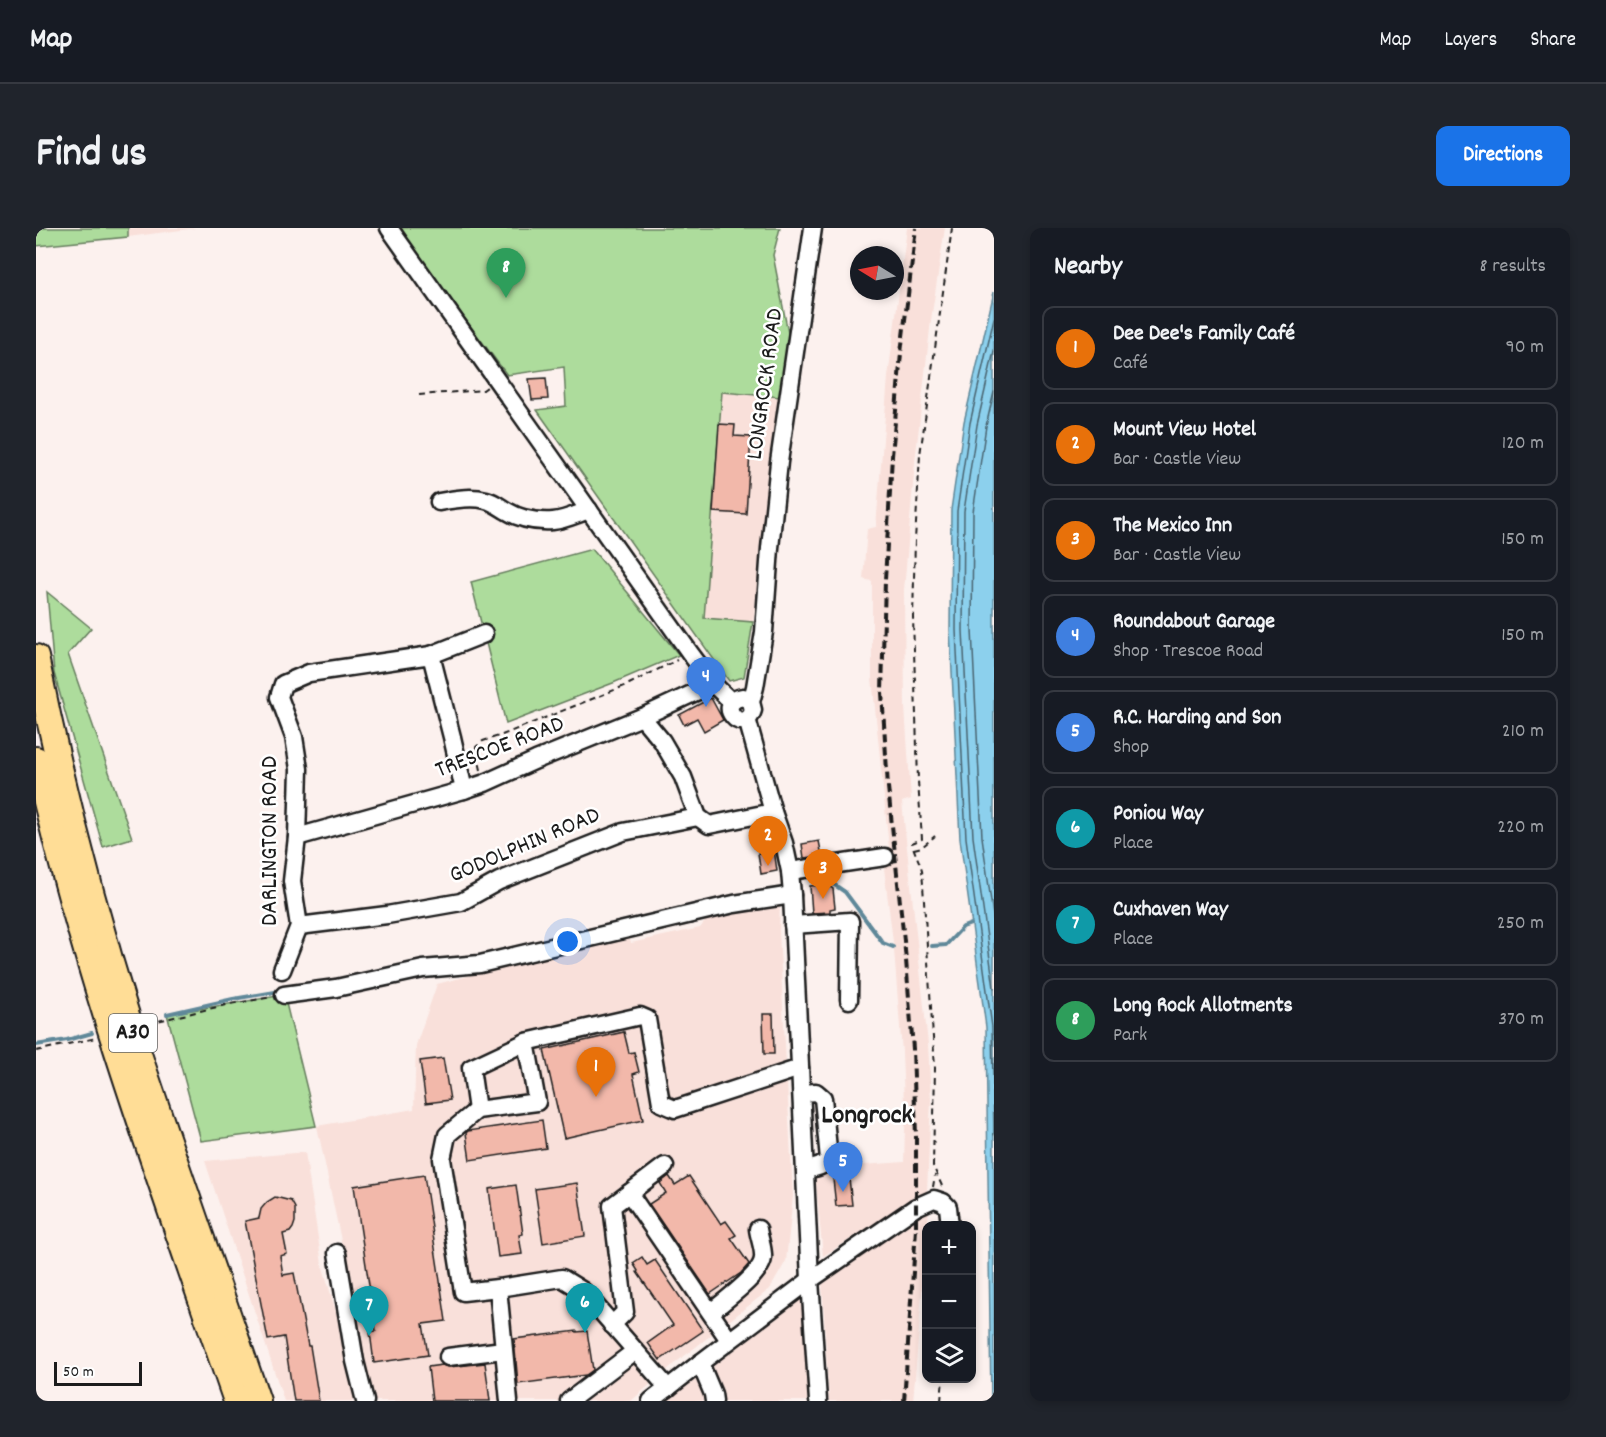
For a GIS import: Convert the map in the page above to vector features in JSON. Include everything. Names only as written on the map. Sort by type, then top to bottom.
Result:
[{"type":"highway","name":"A30","points":[[36,657],[83,862],[131,1027],[258,1401]]},
{"type":"highway","name":"A30","points":[[36,759],[85,951],[122,1067],[236,1401]]},
{"type":"street","points":[[389,228],[690,653],[713,684],[732,702]]},
{"type":"street","name":"LONGROCK ROAD","points":[[751,702],[764,632],[779,462],[813,228]]},
{"type":"street","points":[[440,502],[457,499],[483,499],[519,516],[542,521],[564,519],[589,510]]},
{"type":"street","name":"DARLINGTON ROAD","points":[[282,970],[299,926],[292,881],[297,837],[299,769],[294,737],[279,697],[283,684],[309,673],[431,655],[484,634]]},
{"type":"street","points":[[431,655],[464,790]]},
{"type":"street","name":"TRESCOE ROAD","points":[[297,837],[485,783],[642,717],[713,684]]},
{"type":"street","points":[[743,697],[751,702],[752,713],[747,719],[740,721],[732,717],[730,709],[732,702],[743,697]]},
{"type":"street","points":[[642,717],[662,741],[683,777],[698,818]]},
{"type":"street","points":[[747,719],[784,843],[790,871],[818,1401]]},
{"type":"street","name":"GODOLPHIN ROAD","points":[[299,926],[387,915],[461,902],[499,881],[623,832],[698,818],[709,825],[773,812]]},
{"type":"street","points":[[790,871],[885,857]]},
{"type":"street","points":[[284,995],[336,988],[423,969],[480,964],[734,904],[792,895]]},
{"type":"street","points":[[793,925],[850,921],[849,1000]]},
{"type":"street","points":[[477,1110],[471,1068],[526,1042],[640,1016],[647,1019],[661,1103],[675,1109],[801,1068]]},
{"type":"street","points":[[526,1042],[537,1102],[477,1110],[447,1135],[442,1159],[463,1292],[562,1278],[583,1291],[668,1388]]},
{"type":"street","points":[[802,1093],[816,1092],[823,1098],[829,1159],[825,1164],[813,1169],[805,1169]]},
{"type":"street","points":[[612,1325],[625,1312],[612,1206],[665,1166]]},
{"type":"street","points":[[629,1193],[729,1340]]},
{"type":"street","points":[[651,1401],[810,1280],[916,1207],[934,1199],[943,1202],[948,1207],[949,1221]]},
{"type":"street","points":[[711,1312],[757,1271],[763,1259],[758,1229]]},
{"type":"street","points":[[337,1253],[355,1361],[365,1401]]},
{"type":"street","points":[[498,1288],[509,1401]]},
{"type":"street","points":[[448,1356],[503,1350]]},
{"type":"street","points":[[569,1401],[635,1351]]},
{"type":"street","points":[[700,1363],[714,1401]]},
{"type":"path","points":[[942,1186],[933,1166],[935,1068],[922,870],[912,843],[922,839],[913,617],[920,455],[952,228]]},
{"type":"path","points":[[419,395],[483,390],[497,381]]},
{"type":"path","points":[[485,783],[476,747],[483,741],[627,685],[690,653]]},
{"type":"path","points":[[914,849],[922,847],[935,836]]},
{"type":"path","points":[[131,1027],[230,1004],[284,995]]},
{"type":"path","points":[[36,1051],[99,1038]]},
{"type":"path","points":[[941,1401],[943,1383]]},
{"type":"shaded area","points":[[128,228],[196,228],[128,237]]},
{"type":"shaded area","points":[[907,228],[945,228],[931,320],[904,590],[905,707],[911,799],[902,802],[928,1044],[931,1100],[927,1192],[823,1256],[815,1173],[836,1167],[904,1162],[902,1052],[894,950],[883,860],[890,858],[872,678],[872,581],[863,579],[867,529],[876,527],[888,377],[898,300],[904,300],[904,252]]},
{"type":"shaded area","points":[[722,391],[781,397],[753,622],[704,618]]},
{"type":"shaded area","points":[[780,901],[779,931],[793,1196],[786,1261],[770,1289],[674,1364],[631,1401],[374,1401],[367,1384],[361,1336],[317,1126],[414,1109],[416,1045],[437,984],[628,935],[631,943],[700,928],[711,914]]},
{"type":"shaded area","points":[[305,1152],[322,1264],[342,1332],[355,1401],[284,1401],[205,1161]]},
{"type":"shaded area","points":[[929,1208],[928,1221],[922,1221],[922,1292],[913,1401],[829,1401],[822,1281]]},
{"type":"shaded area","points":[[810,1280],[818,1401],[651,1401]]},
{"type":"green space","points":[[36,228],[128,228],[128,237],[36,246]]},
{"type":"green space","points":[[401,228],[780,228],[773,255],[789,338],[781,397],[722,392],[704,618],[753,622],[744,677],[729,681],[537,410],[566,406],[564,367],[507,375],[432,275]]},
{"type":"green space","points":[[592,549],[679,655],[506,724],[471,582]]},
{"type":"green space","points":[[47,592],[91,628],[68,654],[132,838],[103,847],[54,673]]},
{"type":"green space","points":[[284,995],[316,1126],[201,1141],[167,1014]]},
{"type":"water","points":[[994,292],[994,1401],[991,1401],[986,1027],[960,839],[950,630],[951,510],[964,422]]},
{"type":"building","points":[[546,378],[548,399],[532,400],[529,379]]},
{"type":"building","points":[[719,424],[735,425],[734,436],[751,437],[746,514],[713,512]]},
{"type":"building","points":[[711,698],[723,720],[704,731],[697,718],[684,725],[679,715]]},
{"type":"building","points":[[819,841],[822,856],[804,858],[802,844]]},
{"type":"building","points":[[774,850],[777,871],[761,874],[758,853]]},
{"type":"building","points":[[821,885],[833,889],[835,908],[830,909],[830,912],[812,913],[810,886]]},
{"type":"building","points":[[763,1014],[773,1014],[774,1054],[764,1054]]},
{"type":"building","points":[[624,1032],[629,1053],[634,1052],[639,1072],[633,1074],[643,1120],[564,1138],[544,1050]]},
{"type":"building","points":[[443,1058],[450,1100],[426,1103],[420,1061]]},
{"type":"building","points":[[542,1120],[546,1148],[470,1160],[466,1133],[468,1131]]},
{"type":"building","points":[[424,1175],[446,1321],[423,1324],[428,1355],[374,1363],[370,1332],[376,1331],[354,1186]]},
{"type":"building","points":[[669,1176],[675,1185],[689,1176],[721,1224],[726,1221],[736,1235],[731,1238],[749,1264],[741,1273],[710,1294],[649,1204],[666,1193],[660,1183]]},
{"type":"building","points":[[849,1178],[852,1205],[836,1206],[833,1179]]},
{"type":"building","points":[[577,1183],[585,1236],[543,1243],[535,1189]]},
{"type":"building","points":[[516,1185],[523,1234],[519,1235],[522,1254],[498,1257],[489,1189]]},
{"type":"building","points":[[275,1197],[291,1201],[295,1208],[293,1228],[290,1232],[283,1234],[287,1254],[280,1256],[283,1275],[294,1273],[319,1401],[294,1401],[284,1337],[268,1340],[245,1221],[259,1218],[261,1209]]},
{"type":"building","points":[[642,1257],[647,1265],[655,1260],[703,1331],[660,1360],[648,1343],[673,1325],[637,1272],[633,1263]]},
{"type":"building","points":[[587,1331],[593,1370],[586,1375],[518,1384],[514,1339]]},
{"type":"building","points":[[485,1363],[490,1401],[432,1401],[428,1367]]},
{"type":"waterway","points":[[823,877],[845,892],[883,943],[893,947]]},
{"type":"waterway","points":[[932,946],[946,945],[963,927],[971,924]]},
{"type":"waterway","points":[[167,1014],[281,991]]},
{"type":"waterway","points":[[36,1045],[92,1033]]},
{"type":"railway","points":[[904,1401],[916,1229],[916,1136],[913,1049],[888,787],[882,692],[892,456],[901,353],[916,228]]},
{"type":"place","name":"Long Rock Allotments","points":[[506,298]]},
{"type":"place","name":"Roundabout Garage","points":[[706,707]]},
{"type":"place","name":"Mount View Hotel","points":[[768,866]]},
{"type":"place","name":"The Mexico Inn","points":[[823,899]]},
{"type":"place","name":"Dee Dee's Family Café","points":[[596,1097]]},
{"type":"place","name":"R.C. Harding and Son","points":[[843,1192]]},
{"type":"place","name":"Poniou Way","points":[[585,1333]]},
{"type":"place","name":"Cuxhaven Way","points":[[369,1336]]},
{"type":"district","name":"Longrock","points":[[867,1116]]}]
